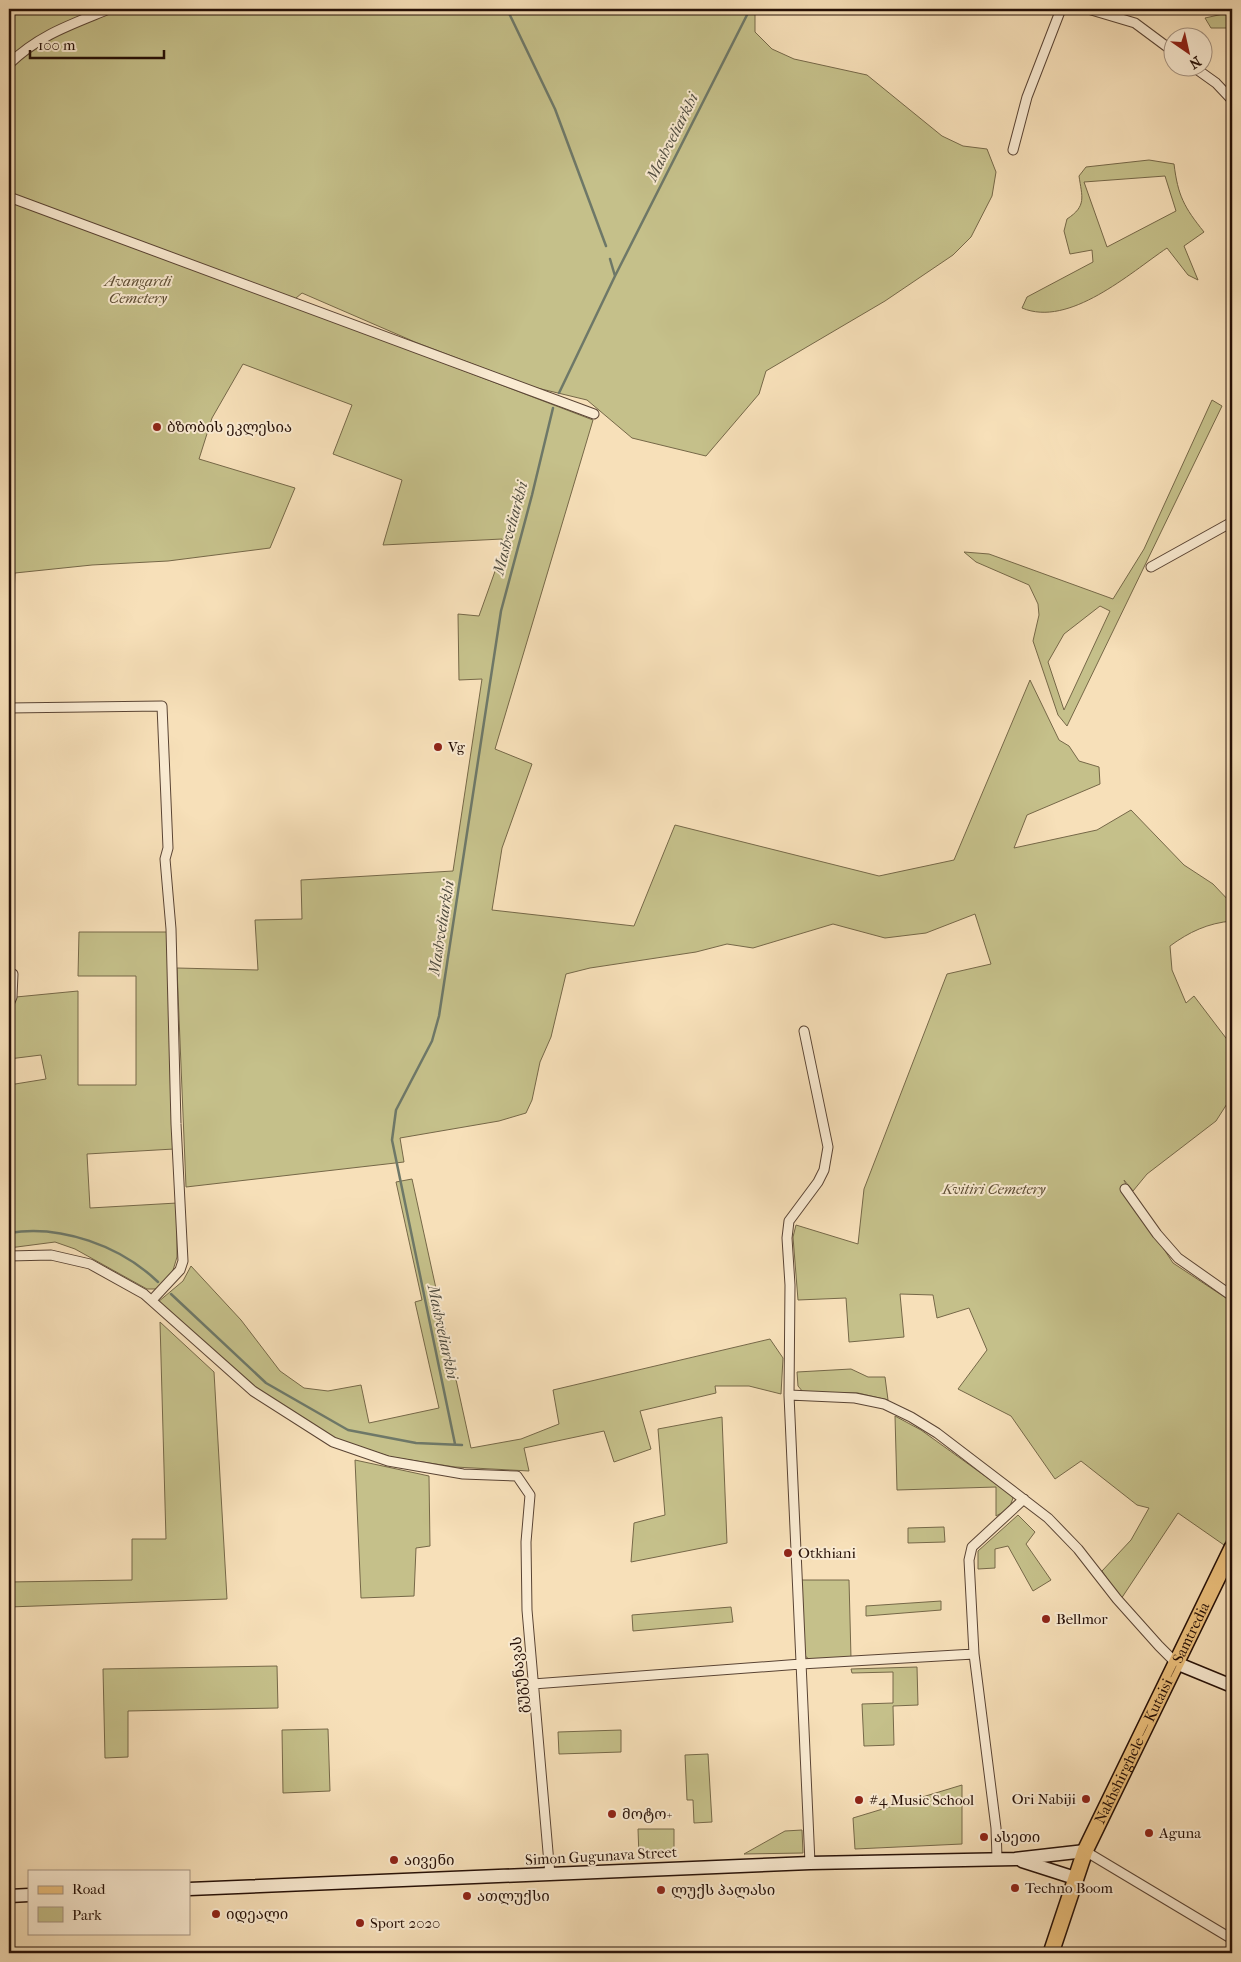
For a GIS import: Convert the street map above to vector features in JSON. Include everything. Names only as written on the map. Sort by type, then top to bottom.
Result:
[{"type":"main road","name":"Nakhshirghele — Kutaisi — Samtredia","points":[[1051,1953],[1085,1851],[1232,1548]]},
{"type":"main road","points":[[1176,1663],[1232,1686]]},
{"type":"main road","name":"Simon Gugunava Street","points":[[190,1889],[810,1863],[1015,1859],[1085,1851]]},
{"type":"main road","name":"Simon Gugunava Street","points":[[1015,1859],[1075,1878]]},
{"type":"main road","points":[[9,1896],[28,1895]]},
{"type":"street","points":[[9,64],[25,49],[53,31],[108,9]]},
{"type":"street","points":[[1013,150],[1027,98],[1061,9]]},
{"type":"street","points":[[1088,9],[1135,23],[1164,45]]},
{"type":"street","points":[[1209,78],[1232,100]]},
{"type":"street","points":[[9,197],[594,414]]},
{"type":"street","points":[[1151,567],[1232,522]]},
{"type":"street","points":[[9,708],[162,706],[168,848],[165,859],[171,929],[176,1124],[183,1261],[180,1270],[152,1300],[90,1264],[51,1255],[9,1256]]},
{"type":"street","points":[[9,1004],[12,996],[13,974]]},
{"type":"street","points":[[804,1031],[828,1147],[827,1159],[818,1182],[788,1221],[787,1238],[790,1285],[789,1396],[810,1863]]},
{"type":"street","points":[[1125,1189],[1157,1234],[1178,1258],[1232,1296]]},
{"type":"street","name":"გუგუნავას","points":[[152,1300],[253,1391],[333,1442],[388,1461],[463,1474],[517,1476],[530,1494],[526,1552],[527,1610],[550,1875]]},
{"type":"street","points":[[789,1396],[855,1398],[884,1404],[937,1433],[1065,1534],[1123,1606],[1176,1663]]},
{"type":"street","points":[[997,1858],[996,1828],[974,1654],[969,1560],[972,1547],[1024,1500]]},
{"type":"street","points":[[533,1684],[801,1664],[974,1654]]},
{"type":"street","points":[[1085,1851],[1232,1939]]},
{"type":"green space","points":[[9,9],[755,9],[755,32],[772,49],[794,59],[867,75],[942,136],[963,146],[987,149],[996,172],[992,196],[971,237],[953,255],[885,301],[766,371],[759,394],[706,456],[632,438],[587,400],[533,387],[415,342],[302,293],[289,304],[593,420],[495,749],[532,764],[502,848],[492,910],[634,926],[675,825],[879,876],[954,860],[1030,680],[1059,740],[1069,746],[1079,761],[1099,767],[1100,784],[1027,815],[1014,848],[1097,830],[1131,810],[1184,865],[1213,884],[1232,904],[1232,921],[1199,929],[1184,936],[1170,946],[1172,970],[1186,1003],[1194,996],[1232,1046],[1232,1096],[1216,1121],[1147,1174],[1133,1191],[1124,1180],[1137,1208],[1173,1263],[1232,1302],[1232,1528],[1224,1545],[1178,1513],[1121,1599],[1102,1571],[1131,1540],[1149,1508],[1137,1505],[1081,1461],[1055,1479],[1011,1416],[958,1389],[987,1350],[969,1308],[937,1318],[933,1295],[900,1294],[904,1337],[849,1342],[846,1298],[798,1300],[793,1237],[796,1225],[858,1244],[864,1189],[947,974],[991,964],[975,914],[926,933],[885,938],[833,924],[753,948],[727,944],[696,952],[590,968],[566,974],[551,1037],[540,1062],[532,1100],[526,1113],[499,1121],[400,1138],[404,1162],[186,1187],[177,968],[258,970],[255,920],[302,919],[301,880],[453,871],[482,679],[459,680],[458,614],[479,616],[503,549],[502,539],[383,545],[402,480],[333,454],[352,405],[243,364],[212,418],[199,459],[295,488],[270,548],[168,561],[92,565],[15,573],[9,700]]},
{"type":"green space","points":[[1232,12],[1232,28],[1211,28],[1205,18]]},
{"type":"green space","points":[[1149,160],[1174,164],[1183,201],[1204,232],[1184,246],[1198,280],[1188,275],[1167,248],[1117,283],[1079,304],[1059,311],[1040,312],[1022,308],[1027,297],[1093,262],[1092,250],[1070,254],[1064,231],[1067,219],[1078,210],[1082,200],[1079,176],[1086,167]],"holes":[[[1165,176],[1176,211],[1107,247],[1084,182]]]},
{"type":"green space","points":[[1212,400],[1222,406],[1067,726],[1058,715],[1033,641],[1039,615],[1038,604],[1029,585],[976,562],[964,552],[989,554],[1113,599],[1144,549]],"holes":[[[1100,606],[1110,611],[1064,710],[1048,662],[1064,634]]]},
{"type":"green space","points":[[79,932],[167,932],[174,1149],[87,1154],[90,1208],[177,1203],[177,1257],[171,1277],[157,1289],[147,1289],[75,1249],[55,1242],[9,1248],[9,1085],[46,1079],[41,1055],[9,1059],[9,1023],[16,997],[78,991],[78,1085],[136,1085],[136,976],[78,976]]},
{"type":"green space","points":[[412,1179],[471,1448],[521,1439],[559,1424],[553,1390],[770,1339],[783,1358],[781,1394],[749,1386],[715,1386],[716,1393],[640,1411],[651,1449],[614,1462],[604,1431],[524,1448],[529,1471],[455,1467],[391,1457],[334,1438],[255,1388],[158,1302],[183,1281],[191,1266],[241,1320],[280,1371],[304,1388],[328,1391],[361,1385],[369,1423],[439,1408],[415,1302],[422,1300],[396,1182]]},
{"type":"green space","points":[[160,1322],[214,1372],[227,1599],[9,1607],[9,1582],[132,1580],[132,1539],[166,1539]]},
{"type":"green space","points":[[851,1369],[868,1377],[885,1377],[888,1400],[858,1393],[803,1392],[798,1386],[797,1372]]},
{"type":"green space","points":[[895,1416],[921,1430],[1010,1494],[1013,1498],[1009,1509],[996,1516],[996,1487],[897,1490]]},
{"type":"green space","points":[[722,1417],[727,1543],[631,1562],[634,1523],[665,1515],[658,1429]]},
{"type":"green space","points":[[355,1460],[429,1476],[430,1546],[416,1548],[414,1596],[361,1598]]},
{"type":"green space","points":[[1018,1515],[1035,1532],[1026,1544],[1051,1580],[1033,1591],[1008,1546],[995,1549],[995,1568],[978,1569],[978,1551]]},
{"type":"green space","points":[[944,1527],[945,1542],[908,1543],[908,1528]]},
{"type":"green space","points":[[800,1580],[849,1580],[851,1658],[809,1659],[805,1656]]},
{"type":"green space","points":[[941,1601],[941,1610],[866,1616],[866,1606]]},
{"type":"green space","points":[[731,1607],[733,1622],[633,1631],[632,1615]]},
{"type":"green space","points":[[277,1666],[278,1708],[128,1711],[128,1757],[105,1758],[103,1669]]},
{"type":"green space","points":[[917,1667],[918,1705],[893,1706],[894,1745],[864,1746],[862,1704],[893,1703],[893,1672],[852,1673],[851,1669]]},
{"type":"green space","points":[[328,1729],[330,1791],[283,1793],[282,1730]]},
{"type":"green space","points":[[621,1730],[621,1752],[559,1754],[558,1732]]},
{"type":"green space","points":[[708,1754],[712,1822],[694,1823],[693,1800],[687,1800],[685,1755]]},
{"type":"green space","points":[[962,1785],[962,1844],[855,1849],[853,1818]]},
{"type":"green space","points":[[638,1829],[674,1829],[674,1856],[639,1857]]},
{"type":"green space","points":[[802,1830],[803,1853],[744,1854],[785,1831]]},
{"type":"waterway","points":[[507,9],[555,109],[606,246]]},
{"type":"waterway","name":"Mashveliarkhi","points":[[615,276],[750,9]]},
{"type":"waterway","name":"Mashveliarkhi","points":[[559,393],[615,276],[610,259]]},
{"type":"waterway","name":"Mashveliarkhi","points":[[455,1444],[392,1140],[396,1110],[432,1041],[439,1016],[501,611],[553,408]]},
{"type":"waterway","points":[[9,1233],[49,1232],[89,1241],[108,1248],[126,1258],[158,1282]]},
{"type":"waterway","points":[[171,1294],[266,1383],[348,1430],[416,1443],[462,1445]]},
{"type":"place","name":"ბზობის ეკლესია","points":[[157,427]]},
{"type":"place","name":"Vg","points":[[438,747]]},
{"type":"place","name":"Otkhiani","points":[[788,1553]]},
{"type":"place","name":"Bellmor","points":[[1046,1619]]},
{"type":"place","name":"Ori Nabiji","points":[[1086,1799]]},
{"type":"place","name":"#4 Music School","points":[[859,1800]]},
{"type":"place","name":"მოტო+","points":[[612,1814]]},
{"type":"place","name":"Aguna","points":[[1149,1833]]},
{"type":"place","name":"ასეთი","points":[[984,1837]]},
{"type":"place","name":"აივენი","points":[[394,1860]]},
{"type":"place","name":"Techno Boom","points":[[1015,1888]]},
{"type":"place","name":"ლუქს პალასი","points":[[661,1890]]},
{"type":"place","name":"ათლუქსი","points":[[467,1896]]},
{"type":"place","name":"იდეალი","points":[[216,1914]]},
{"type":"place","name":"Sport 2020","points":[[360,1923]]},
{"type":"park label","name":"Avangardi Cemetery","points":[[138,290]]},
{"type":"park label","name":"Kvitiri Cemetery","points":[[994,1189]]}]
